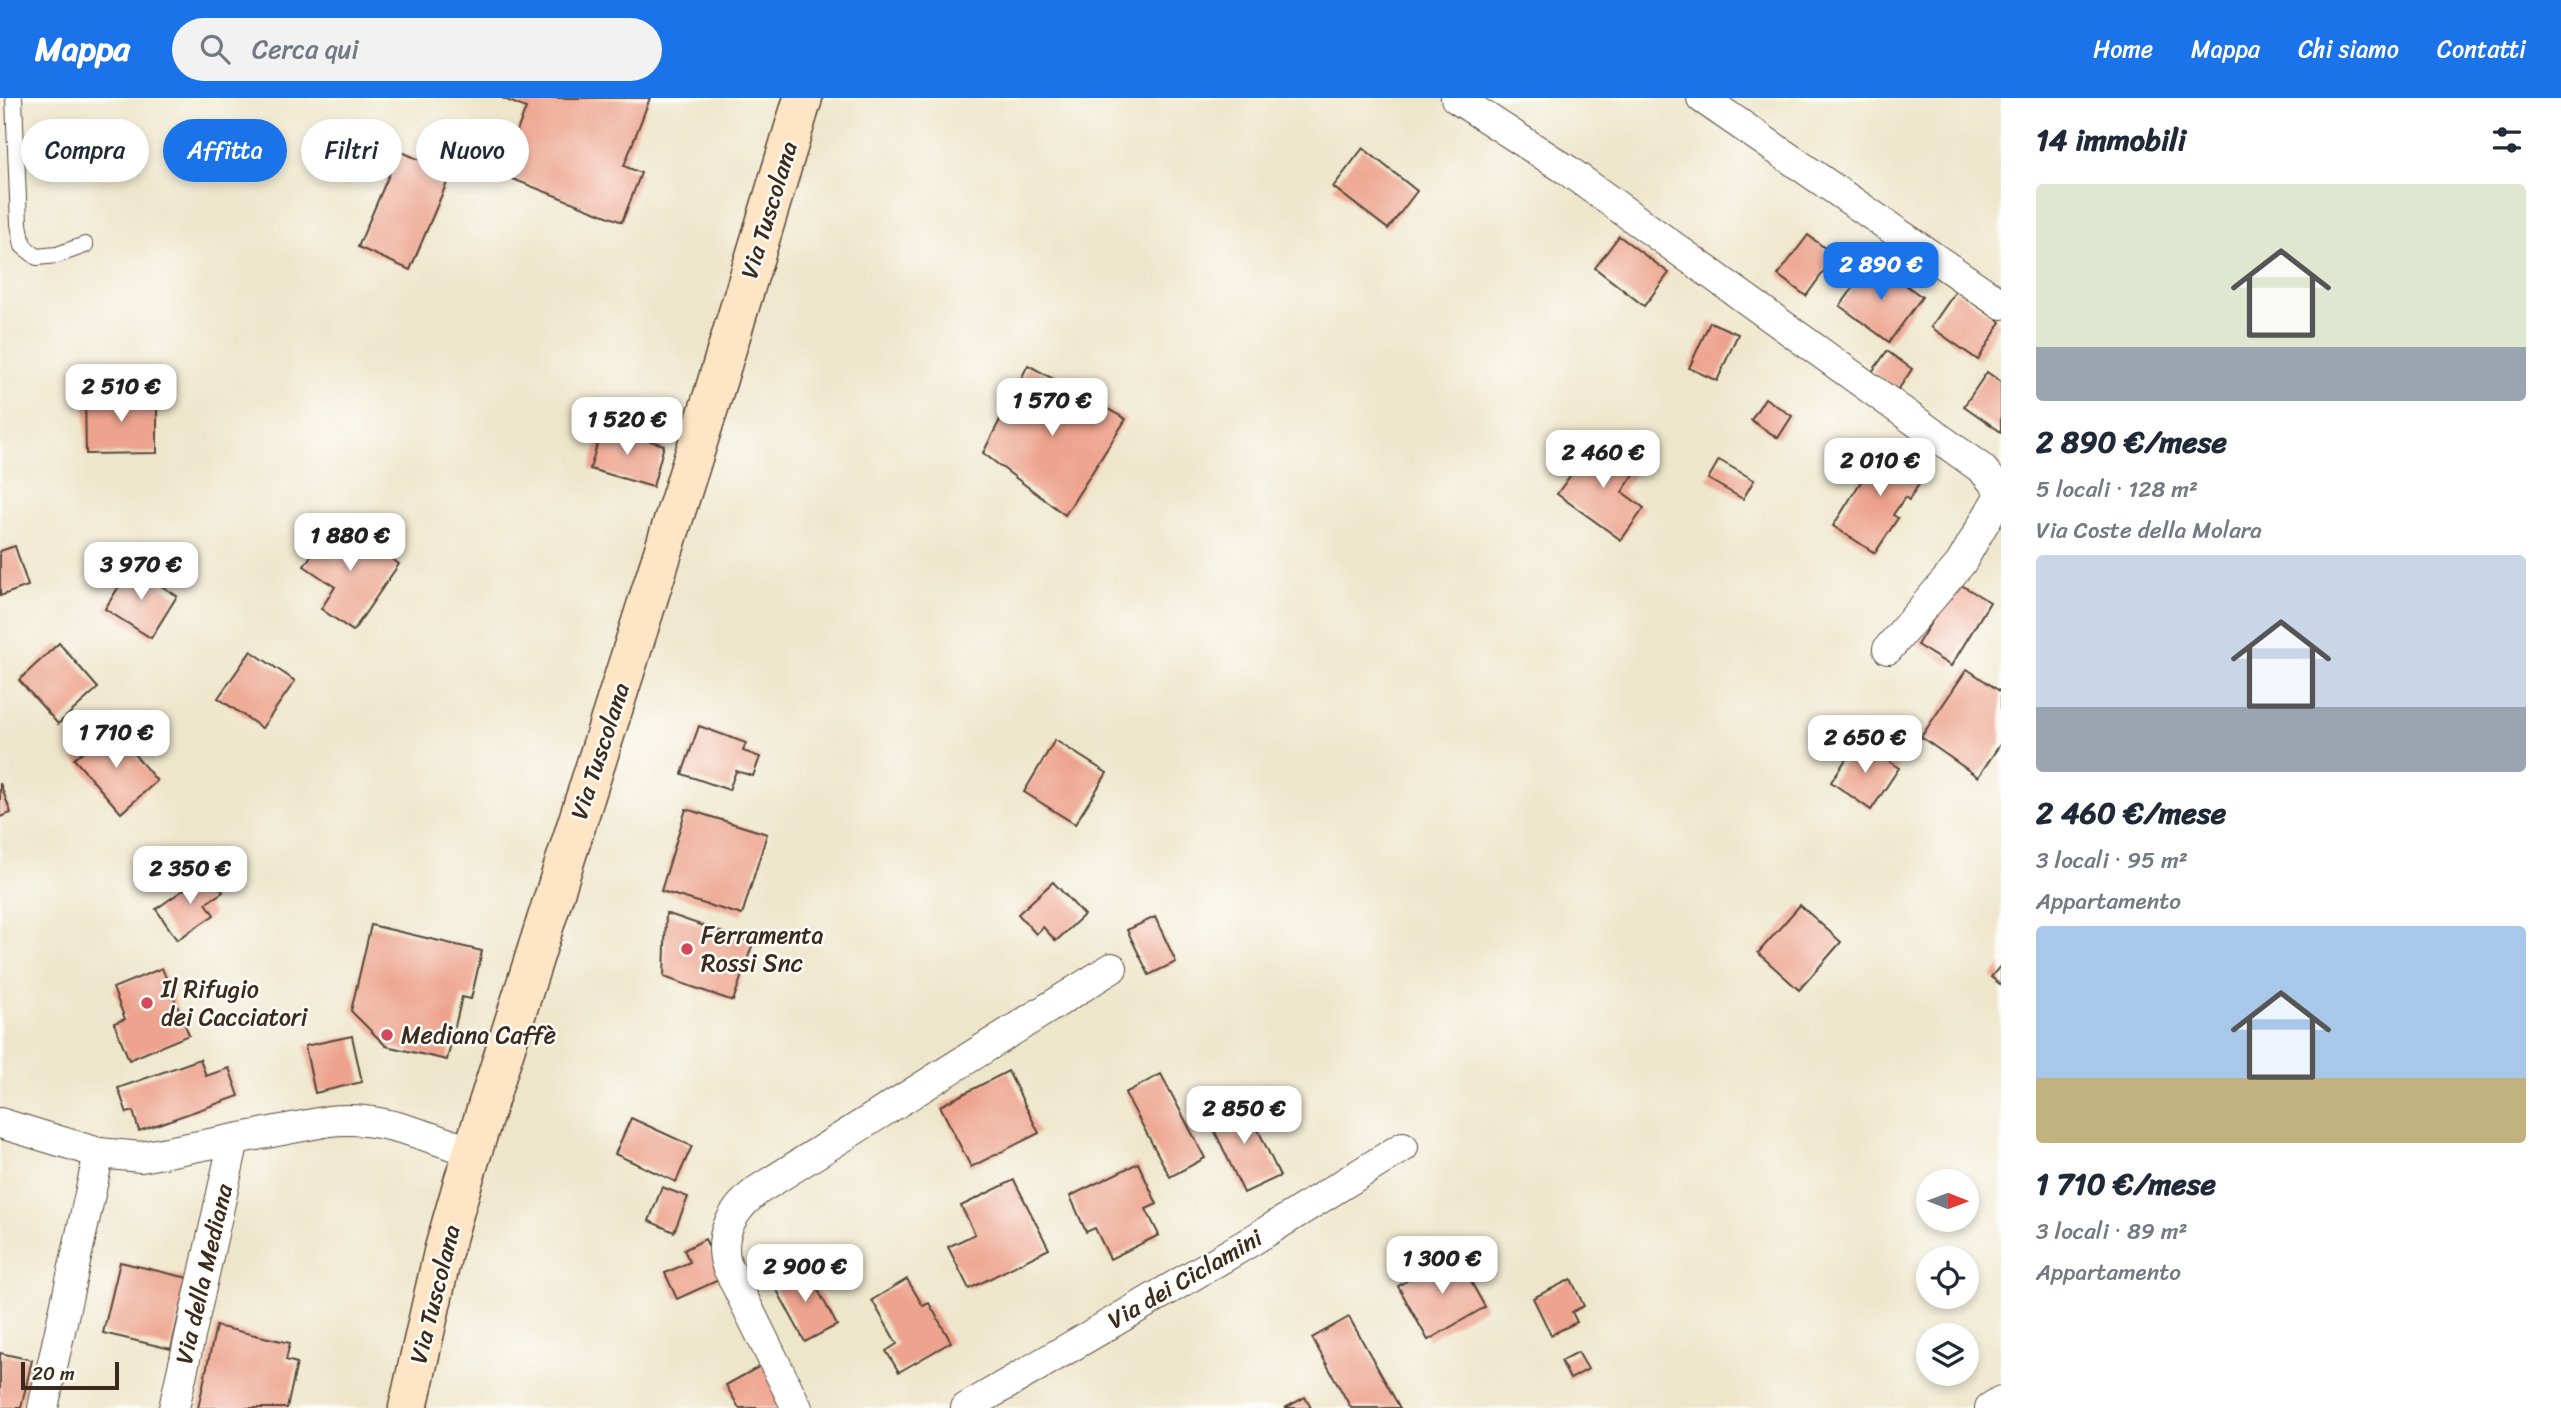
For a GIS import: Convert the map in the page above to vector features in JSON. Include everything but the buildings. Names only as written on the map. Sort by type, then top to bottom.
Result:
[{"type":"main road","name":"Via Tuscolana","points":[[408,1408],[443,1252],[472,1152],[713,395],[803,98]]},
{"type":"main road","points":[[426,1408],[443,1252]]},
{"type":"street","points":[[1456,98],[1567,170],[1982,469],[2001,492],[1961,563],[1888,649]]},
{"type":"street","points":[[1702,98],[2001,304]]},
{"type":"street","points":[[797,1408],[727,1266],[724,1256],[725,1234],[734,1213],[758,1190],[1112,968]]},
{"type":"street","name":"Via della Mediana","points":[[0,1124],[99,1153],[141,1157],[329,1121],[360,1119],[385,1122],[472,1152]]},
{"type":"street","name":"Via della Mediana","points":[[174,1408],[233,1140]]},
{"type":"street","name":"Via dei Ciclamini","points":[[965,1408],[1248,1243],[1403,1147]]},
{"type":"street","points":[[43,1408],[99,1153]]},
{"type":"street","points":[[1990,1408],[2001,1401]]},
{"type":"lane","points":[[14,98],[19,224],[23,246],[37,257],[57,255],[85,245]]},
{"type":"place","name":"Ferramenta Rossi Snc","points":[[687,949]]},
{"type":"place","name":"Il Rifugio dei Cacciatori","points":[[147,1003]]},
{"type":"place","name":"Mediana Caffè","points":[[387,1035]]}]
